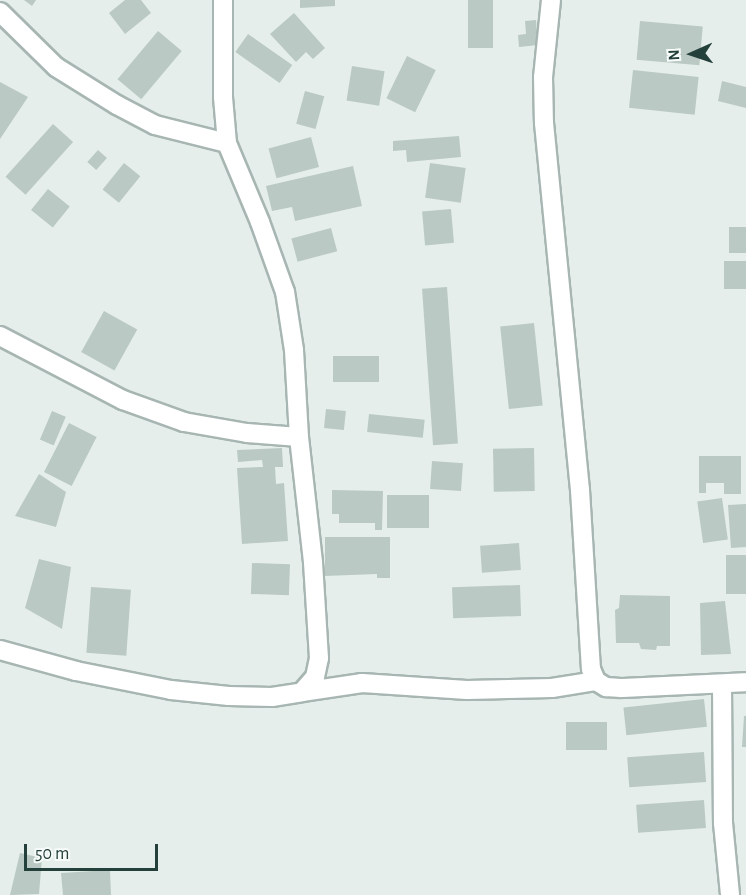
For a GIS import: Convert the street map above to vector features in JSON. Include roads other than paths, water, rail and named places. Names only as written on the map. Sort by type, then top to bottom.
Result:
[{"type":"street","points":[[223,0],[223,97],[227,143],[260,222],[285,292],[294,350],[299,437],[313,562],[320,658],[315,677],[302,693]]},
{"type":"street","points":[[551,0],[546,24],[543,123],[580,490],[591,669],[596,681],[606,687],[746,682]]},
{"type":"street","points":[[0,12],[56,67],[117,105],[155,124],[227,143]]},
{"type":"street","points":[[0,336],[123,400],[184,422],[227,430],[299,437]]},
{"type":"street","points":[[0,650],[76,671],[171,690],[229,696],[272,697],[362,683],[467,690],[552,688],[596,681]]},
{"type":"street","points":[[722,684],[723,824],[730,895]]}]
